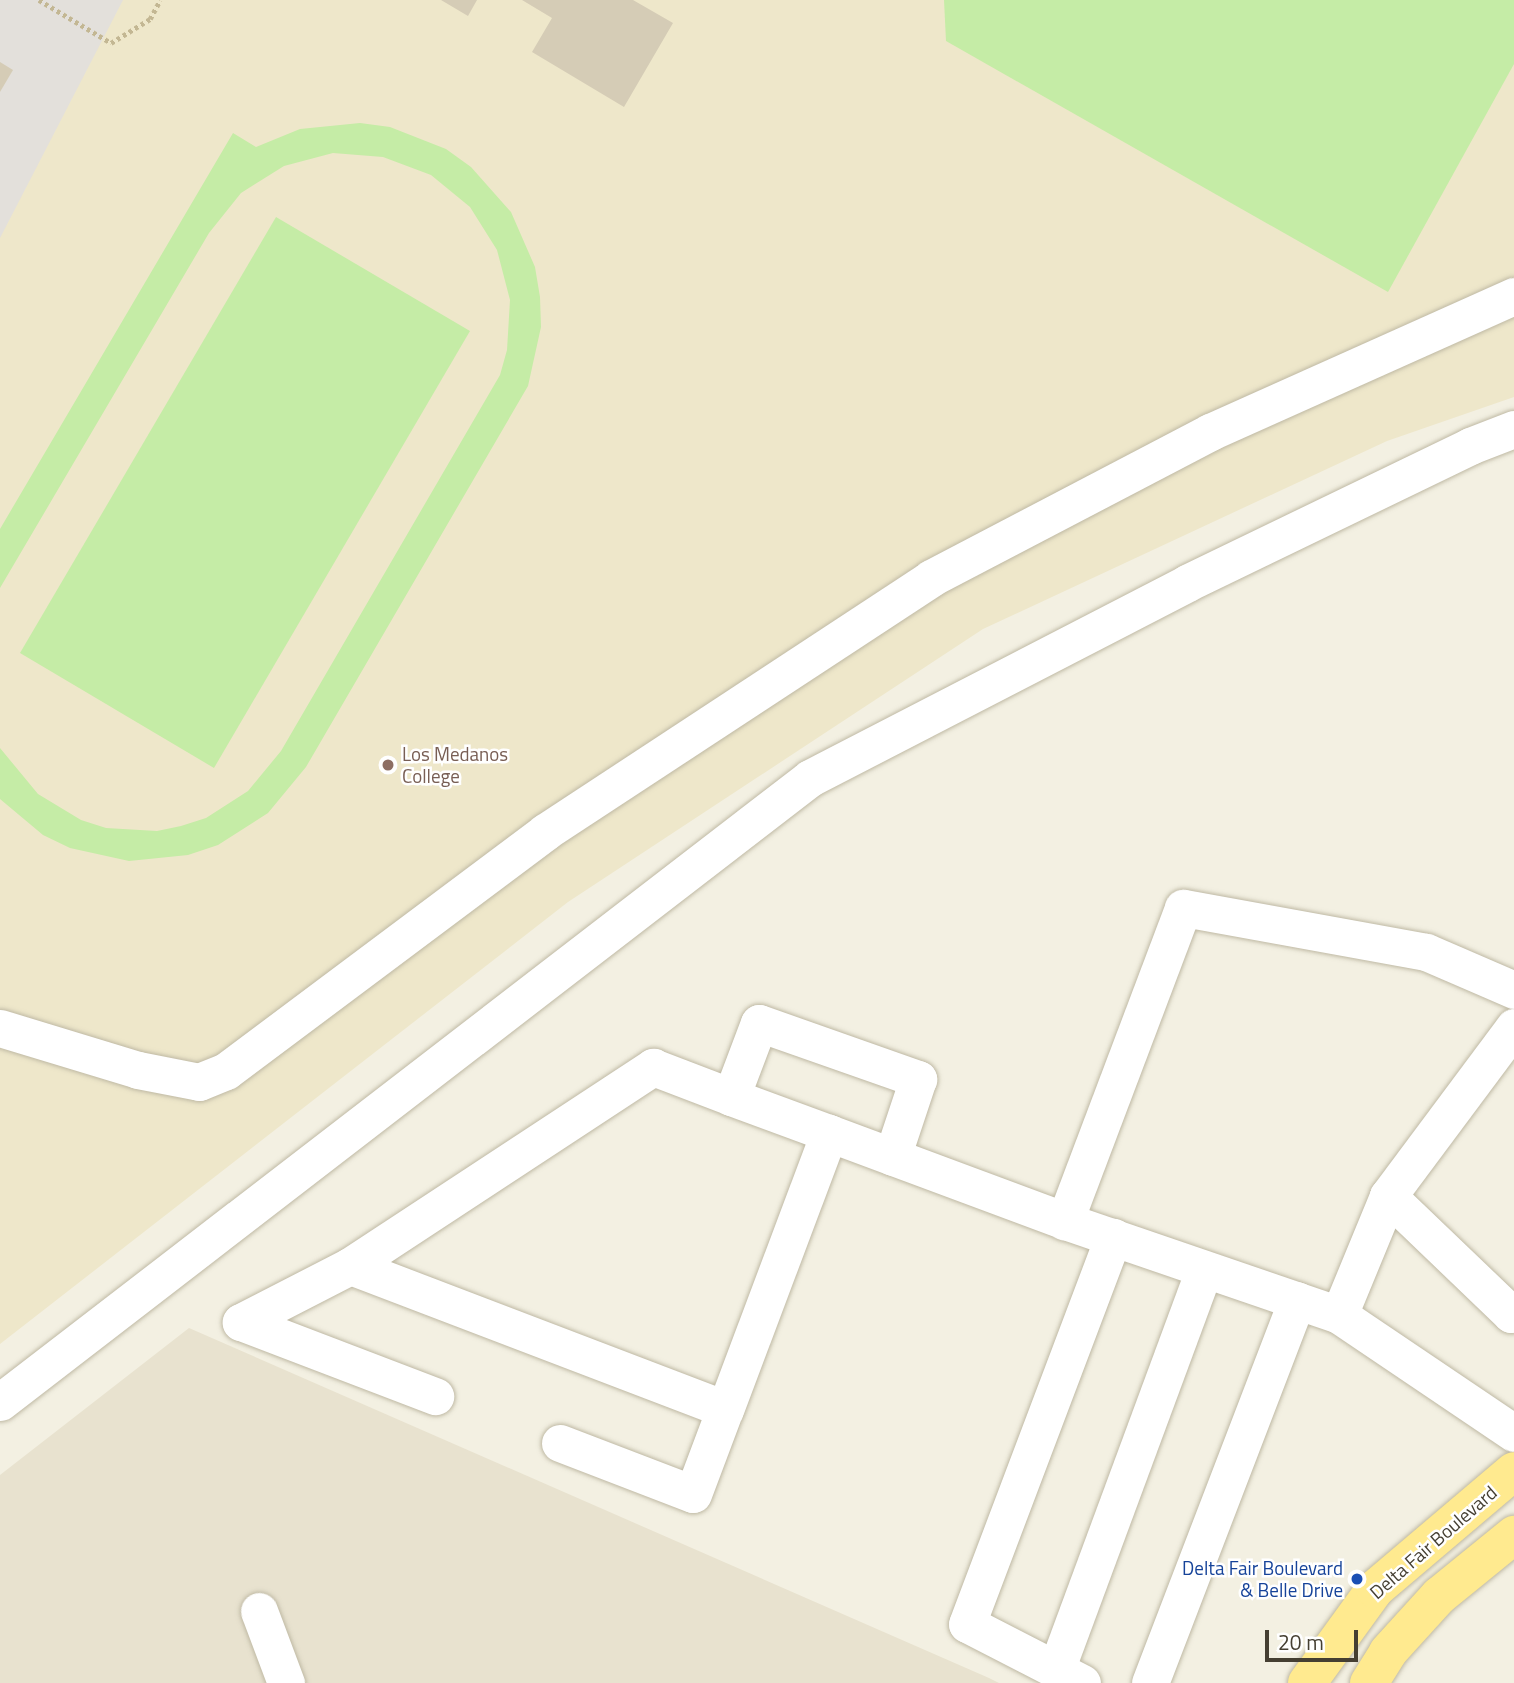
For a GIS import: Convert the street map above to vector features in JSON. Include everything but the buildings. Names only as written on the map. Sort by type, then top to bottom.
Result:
[{"type":"main road","name":"Delta Fair Boulevard","points":[[1307,1683],[1375,1589],[1514,1471]]},
{"type":"main road","points":[[1369,1683],[1388,1652],[1439,1596],[1514,1535]]},
{"type":"street","points":[[0,1028],[138,1070],[199,1082],[226,1071],[545,832],[930,578],[1210,432],[1514,296]]},
{"type":"street","points":[[0,1402],[810,778],[1187,583],[1470,446],[1514,429]]},
{"type":"street","points":[[1065,1221],[1183,908],[1426,952],[1514,990]]},
{"type":"street","points":[[731,1097],[759,1023],[918,1079],[892,1157]]},
{"type":"street","points":[[1339,1315],[1388,1196],[1514,1027]]},
{"type":"street","points":[[435,1396],[241,1322],[349,1266],[653,1067],[1065,1221],[1339,1315],[1514,1433]]},
{"type":"street","points":[[560,1443],[693,1494],[829,1133]]},
{"type":"street","points":[[1388,1196],[1511,1314],[1514,1310]]},
{"type":"street","points":[[1113,1237],[967,1623],[1069,1676],[1204,1269]]},
{"type":"street","points":[[349,1266],[725,1409]]},
{"type":"street","points":[[1150,1683],[1297,1300]]},
{"type":"street","points":[[259,1611],[286,1683]]},
{"type":"path","points":[[39,0],[111,43],[150,19],[160,0]]},
{"type":"shaded area","name":"Los Medanos College","points":[[0,0],[1514,0],[1514,397],[1387,441],[983,629],[568,902],[0,1344]]},
{"type":"shaded area","points":[[0,0],[123,0],[0,238]]},
{"type":"shaded area","points":[[189,1328],[999,1683],[0,1683],[0,1475]]},
{"type":"green space","points":[[944,0],[1514,0],[1514,64],[1388,292],[946,41]]},
{"type":"green space","points":[[360,123],[390,127],[446,149],[471,167],[511,212],[535,267],[540,297],[541,327],[528,386],[306,767],[268,813],[218,845],[188,855],[129,861],[70,848],[43,835],[0,799],[0,748],[38,794],[81,820],[106,828],[157,831],[181,826],[206,818],[248,791],[281,751],[500,375],[507,350],[510,300],[497,250],[470,207],[431,175],[383,157],[333,153],[284,166],[241,193],[209,233],[0,588],[0,529],[233,133],[256,147],[300,129]]},
{"type":"green space","points":[[276,217],[470,331],[214,768],[20,653]]},
{"type":"place","name":"Los Medanos College","points":[[388,765]]},
{"type":"place","name":"Delta Fair Boulevard & Belle Drive","points":[[1357,1579]]}]
